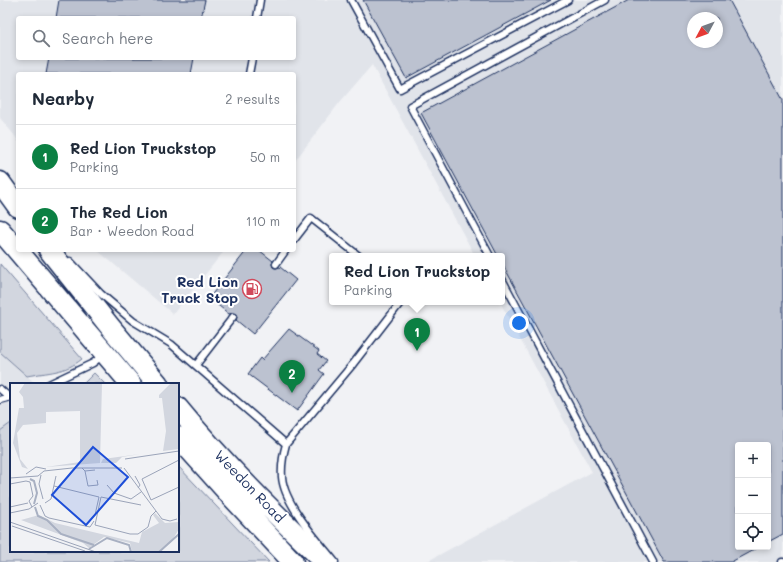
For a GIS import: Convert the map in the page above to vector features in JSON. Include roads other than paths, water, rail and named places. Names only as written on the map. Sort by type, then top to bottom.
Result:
[{"type":"highway","points":[[0,182],[16,204]]},
{"type":"highway","points":[[0,230],[16,249]]},
{"type":"highway","points":[[18,252],[130,383]]},
{"type":"highway","points":[[57,253],[111,328],[157,383]]},
{"type":"highway","name":"Weedon Road","points":[[179,409],[248,485],[325,562]]},
{"type":"highway","name":"Weedon Road","points":[[179,438],[293,562]]},
{"type":"lane","points":[[257,16],[260,0]]},
{"type":"lane","points":[[351,0],[400,89],[568,0]]},
{"type":"lane","points":[[488,253],[410,106],[605,0]]},
{"type":"lane","points":[[249,72],[252,60]]},
{"type":"lane","points":[[296,237],[311,218],[355,253]]},
{"type":"lane","points":[[276,264],[285,252]]},
{"type":"lane","points":[[57,253],[101,294],[133,321],[171,344],[286,444]]},
{"type":"lane","points":[[505,285],[653,562]]},
{"type":"lane","points":[[335,562],[302,520],[287,497],[282,478],[282,459],[286,444],[353,364],[398,305]]},
{"type":"lane","points":[[196,365],[233,317]]},
{"type":"lane","points":[[51,383],[93,364],[104,354]]},
{"type":"lane","points":[[0,389],[10,397]]},
{"type":"lane","points":[[0,400],[10,397]]},
{"type":"place","name":"Red Lion Truck Stop","points":[[252,289]]},
{"type":"place","name":"Red Lion Truckstop","points":[[417,351]]},
{"type":"place","name":"The Red Lion","points":[[292,393]]}]
